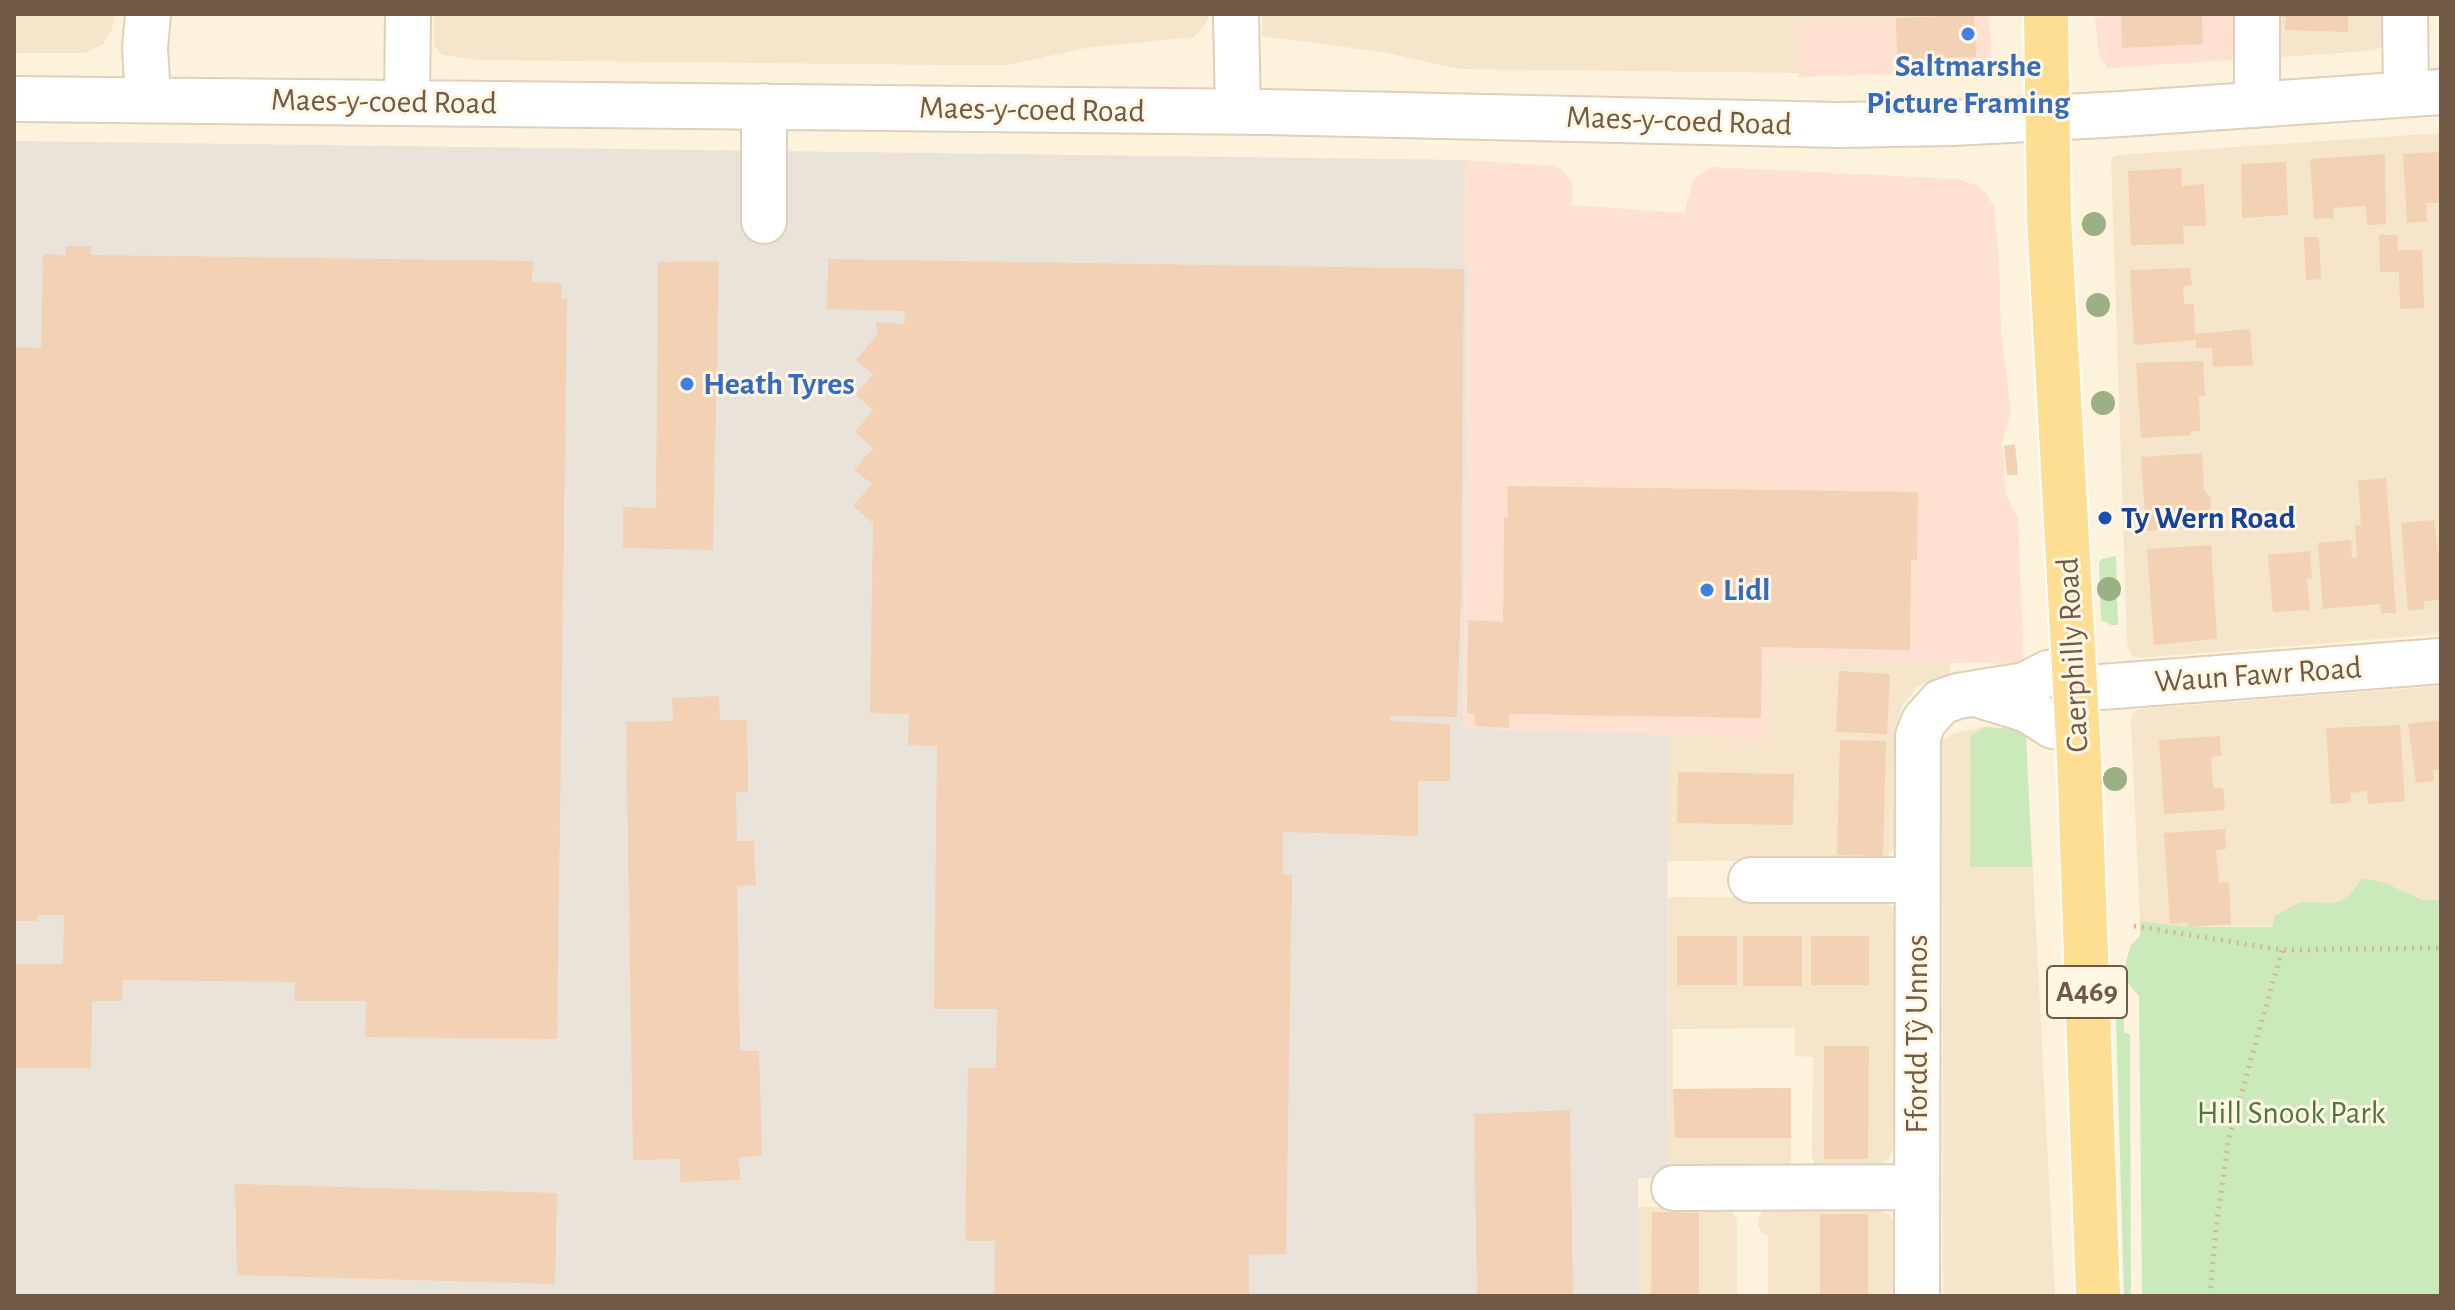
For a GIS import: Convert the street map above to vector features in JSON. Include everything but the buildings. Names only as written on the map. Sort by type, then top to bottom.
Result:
[{"type":"main road","name":"Caerphilly Road","points":[[2046,14],[2049,217],[2075,695],[2098,1296]]},
{"type":"street","points":[[148,14],[145,48],[148,98]]},
{"type":"street","points":[[407,102],[408,14]]},
{"type":"street","points":[[1236,14],[1238,112]]},
{"type":"street","points":[[2257,14],[2257,105]]},
{"type":"street","points":[[2049,118],[2423,93],[2405,14]]},
{"type":"street","name":"Maes-y-coed Road","points":[[14,99],[148,98],[1238,112],[1838,125],[2049,118]]},
{"type":"street","points":[[764,106],[764,221]]},
{"type":"street","name":"Waun Fawr Road","points":[[2075,695],[2441,661]]},
{"type":"street","name":"Ffordd Tŷ Unnos","points":[[1917,1296],[1918,736],[1924,721],[1941,702],[1958,696],[1977,695],[2028,710],[2053,726],[2075,695]]},
{"type":"street","points":[[1751,880],[1916,880]]},
{"type":"street","points":[[1674,1188],[1917,1187]]},
{"type":"path","points":[[2134,926],[2282,950],[2441,948]]},
{"type":"path","points":[[2210,1296],[2229,1137],[2282,950]]},
{"type":"shaded area","points":[[14,14],[114,14],[112,29],[103,44],[85,53],[14,53]]},
{"type":"shaded area","points":[[434,14],[1209,14],[1207,22],[1194,37],[1086,48],[1008,65],[946,65],[479,60],[442,55],[434,45]]},
{"type":"shaded area","points":[[1262,14],[1989,15],[1796,22],[1798,73],[1460,69],[1382,52],[1262,36]]},
{"type":"shaded area","points":[[2248,14],[2384,14],[2384,45],[2376,50],[2249,59]]},
{"type":"shaded area","points":[[2248,14],[2249,59],[2108,68],[2099,56],[2095,17]]},
{"type":"shaded area","points":[[1989,15],[1992,71],[1798,77],[1796,22]]},
{"type":"shaded area","points":[[2441,133],[2441,634],[2139,658],[2132,656],[2127,643],[2111,158],[2118,155]]},
{"type":"shaded area","points":[[14,141],[1465,160],[1464,268],[1468,269],[1463,728],[1668,735],[1667,1178],[1638,1178],[1638,1296],[14,1296]]},
{"type":"shaded area","points":[[1465,160],[1556,166],[1567,174],[1572,187],[1572,205],[1684,213],[1694,179],[1711,167],[1958,179],[1978,186],[1994,207],[2001,331],[2011,412],[2002,443],[2006,495],[2018,519],[2024,664],[1770,660],[1769,739],[1463,728],[1468,270],[1464,269]]},
{"type":"shaded area","points":[[1770,660],[1950,663],[1950,673],[1917,687],[1902,706],[1897,724],[1895,846],[1889,855],[1879,860],[1668,861],[1668,735],[1768,739]]},
{"type":"shaded area","points":[[2441,686],[2441,923],[2188,927],[2140,921],[2131,723],[2132,714],[2138,709]]},
{"type":"shaded area","points":[[1985,727],[2013,729],[2026,736],[2055,1296],[1943,1296],[1942,741],[1954,733]]},
{"type":"shaded area","points":[[1668,897],[1871,898],[1894,908],[1897,915],[1893,1148],[1889,1159],[1878,1166],[1815,1167],[1812,1156],[1813,1057],[1795,1056],[1795,1028],[1673,1029],[1673,1089],[1791,1088],[1791,1167],[1667,1174]]},
{"type":"shaded area","points":[[1867,1205],[1891,1216],[1895,1225],[1896,1296],[1768,1296],[1768,1236],[1761,1233],[1758,1225],[1766,1206]]},
{"type":"shaded area","points":[[1638,1207],[1731,1211],[1737,1220],[1737,1296],[1638,1296]]},
{"type":"green space","points":[[2116,556],[2118,625],[2111,625],[2101,620],[2099,562]]},
{"type":"green space","points":[[1985,727],[2013,729],[2026,736],[2032,867],[1970,867],[1971,736]]},
{"type":"green space","name":"Hill Snook Park","points":[[2363,878],[2385,883],[2422,900],[2441,900],[2441,1296],[2142,1296],[2139,996],[2127,982],[2125,965],[2131,945],[2140,936],[2140,921],[2188,927],[2272,927],[2275,916],[2300,902],[2332,903],[2346,899]]},
{"type":"green space","points":[[2116,1019],[2124,1019],[2124,1033],[2130,1034],[2131,1296],[2124,1296]]},
{"type":"place","name":"Saltmarshe Picture Framing","points":[[1968,34]]},
{"type":"place","name":"Heath Tyres","points":[[687,384]]},
{"type":"place","name":"Ty Wern Road","points":[[2105,518]]},
{"type":"place","name":"Lidl","points":[[1707,590]]}]
